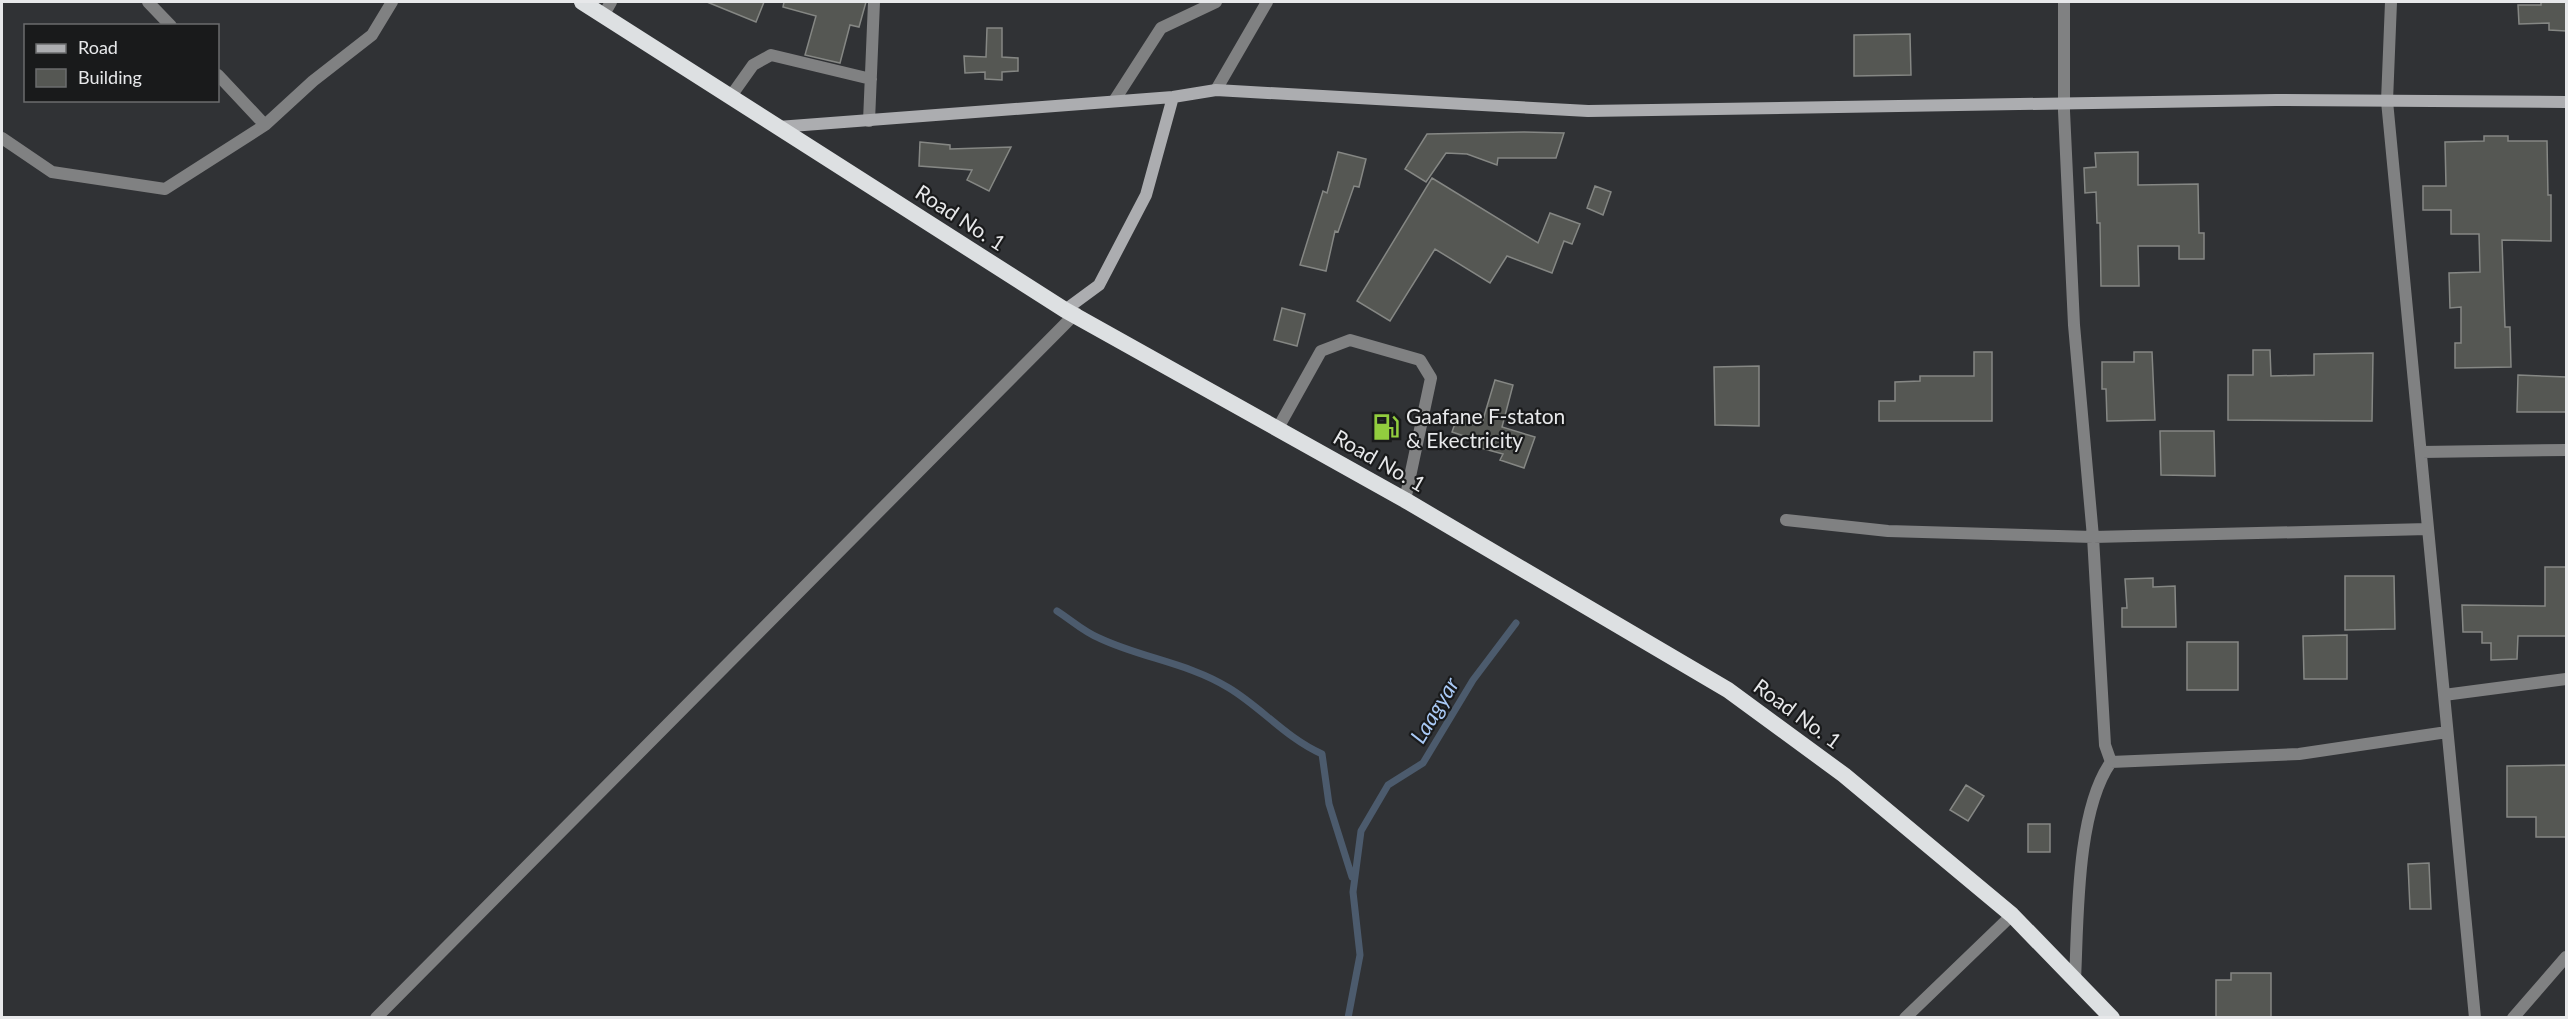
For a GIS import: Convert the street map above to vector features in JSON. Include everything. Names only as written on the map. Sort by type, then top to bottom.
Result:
[{"type":"highway","name":"Road No. 1","points":[[582,2],[607,9],[778,127],[1071,312],[1405,500],[1728,690],[1844,774],[2012,915],[2112,1017]]},
{"type":"main road","points":[[778,127],[1173,97],[1216,90],[1588,111],[2387,100],[2566,102]]},
{"type":"main road","points":[[1071,312],[1099,285],[1146,195],[1173,97]]},
{"type":"street","points":[[148,2],[169,24]]},
{"type":"street","points":[[2,138],[52,172],[165,189],[265,125],[313,81],[372,35],[392,2]]},
{"type":"street","points":[[869,121],[874,2]]},
{"type":"street","points":[[1114,101],[1161,28],[1216,2]]},
{"type":"street","points":[[1216,90],[1267,2]]},
{"type":"street","points":[[2064,2],[2064,103],[2074,325],[2093,537],[2105,745],[2111,762]]},
{"type":"street","points":[[2391,2],[2387,100],[2475,1017]]},
{"type":"street","points":[[731,96],[753,65],[771,55],[871,79]]},
{"type":"street","points":[[219,76],[265,125]]},
{"type":"street","points":[[376,1017],[1071,312]]},
{"type":"street","points":[[1278,428],[1321,351],[1350,340],[1420,360],[1431,378],[1405,500]]},
{"type":"street","points":[[2421,452],[2566,450]]},
{"type":"street","points":[[1786,520],[1888,531],[2093,537],[2428,529]]},
{"type":"street","points":[[2444,695],[2566,679]]},
{"type":"street","points":[[2075,980],[2082,848],[2101,775],[2111,762],[2299,754],[2447,732]]},
{"type":"street","points":[[1905,1017],[2012,915]]},
{"type":"street","points":[[2512,1017],[2566,957]]},
{"type":"building","points":[[707,2],[764,2],[756,22]]},
{"type":"building","points":[[784,2],[866,2],[859,27],[850,25],[840,63],[805,55],[816,16],[783,7]]},
{"type":"building","points":[[2541,2],[2566,2],[2566,31],[2549,30],[2549,23],[2519,24],[2518,5],[2541,5]]},
{"type":"building","points":[[987,28],[1002,28],[1002,57],[1018,58],[1018,71],[1002,72],[1002,80],[985,79],[985,72],[965,73],[964,56],[986,57]]},
{"type":"building","points":[[1910,34],[1911,75],[1854,76],[1854,35]]},
{"type":"building","points":[[1564,133],[1556,158],[1498,158],[1497,165],[1467,154],[1446,153],[1426,182],[1405,169],[1427,134]]},
{"type":"building","points":[[2484,136],[2508,136],[2508,141],[2547,141],[2548,195],[2551,195],[2551,241],[2502,240],[2505,327],[2510,327],[2511,367],[2455,368],[2455,343],[2461,343],[2461,307],[2450,308],[2449,273],[2480,272],[2479,234],[2451,234],[2451,210],[2423,210],[2423,186],[2446,186],[2445,142],[2484,141]]},
{"type":"building","points":[[920,142],[950,145],[950,149],[1011,147],[989,191],[967,180],[972,170],[919,166]]},
{"type":"building","points":[[1338,152],[1366,159],[1359,187],[1354,186],[1338,232],[1335,231],[1326,271],[1300,265],[1323,191],[1327,193]]},
{"type":"building","points":[[2138,152],[2138,185],[2198,184],[2199,233],[2204,233],[2204,259],[2179,259],[2179,246],[2138,246],[2139,286],[2101,286],[2100,223],[2097,223],[2096,192],[2085,193],[2084,168],[2096,167],[2095,153]]},
{"type":"building","points":[[1432,178],[1538,243],[1550,213],[1580,224],[1572,244],[1564,241],[1552,273],[1507,256],[1490,283],[1435,249],[1390,321],[1357,301]]},
{"type":"building","points":[[1595,186],[1611,192],[1603,215],[1587,208]]},
{"type":"building","points":[[1282,308],[1305,314],[1297,346],[1274,340]]},
{"type":"building","points":[[2253,350],[2270,350],[2271,376],[2314,375],[2314,354],[2373,353],[2372,421],[2228,420],[2228,375],[2253,375]]},
{"type":"building","points":[[1974,352],[1992,352],[1992,421],[1879,421],[1879,401],[1895,401],[1895,382],[1920,381],[1920,376],[1974,376]]},
{"type":"building","points":[[2134,352],[2152,352],[2155,420],[2107,421],[2106,389],[2102,389],[2102,362],[2134,362]]},
{"type":"building","points":[[1759,366],[1759,426],[1715,425],[1714,367]]},
{"type":"building","points":[[2518,375],[2566,377],[2566,412],[2517,412]]},
{"type":"building","points":[[1495,380],[1513,385],[1502,427],[1535,437],[1524,468],[1500,460],[1503,454],[1477,447],[1479,441],[1452,432],[1458,415],[1482,423]]},
{"type":"building","points":[[2160,431],[2214,431],[2215,476],[2161,475]]},
{"type":"building","points":[[2545,567],[2566,567],[2566,636],[2518,636],[2517,659],[2491,660],[2491,643],[2482,643],[2482,632],[2463,632],[2462,605],[2545,606]]},
{"type":"building","points":[[2345,576],[2394,576],[2395,629],[2345,630]]},
{"type":"building","points":[[2153,578],[2153,587],[2175,586],[2176,627],[2122,627],[2122,608],[2127,608],[2125,579]]},
{"type":"building","points":[[2347,635],[2347,679],[2304,679],[2303,636]]},
{"type":"building","points":[[2187,642],[2238,642],[2238,690],[2187,690]]},
{"type":"building","points":[[2566,765],[2566,837],[2536,837],[2536,817],[2507,817],[2507,766]]},
{"type":"building","points":[[1966,785],[1984,796],[1968,821],[1950,810]]},
{"type":"building","points":[[2028,824],[2050,824],[2050,852],[2028,852]]},
{"type":"building","points":[[2429,863],[2431,909],[2410,909],[2408,864]]},
{"type":"building","points":[[2231,973],[2271,973],[2271,1017],[2216,1017],[2216,980],[2231,980]]},
{"type":"waterway","points":[[1057,611],[1083,629],[1115,645],[1214,679],[1241,696],[1297,740],[1322,754],[1329,804],[1352,877]]},
{"type":"waterway","name":"Laagyar","points":[[1348,1018],[1360,955],[1353,892],[1361,831],[1388,785],[1423,763],[1473,680],[1516,623]]},
{"type":"place","name":"Gaafane F-staton & Ekectricity","points":[[1386,427]]}]
